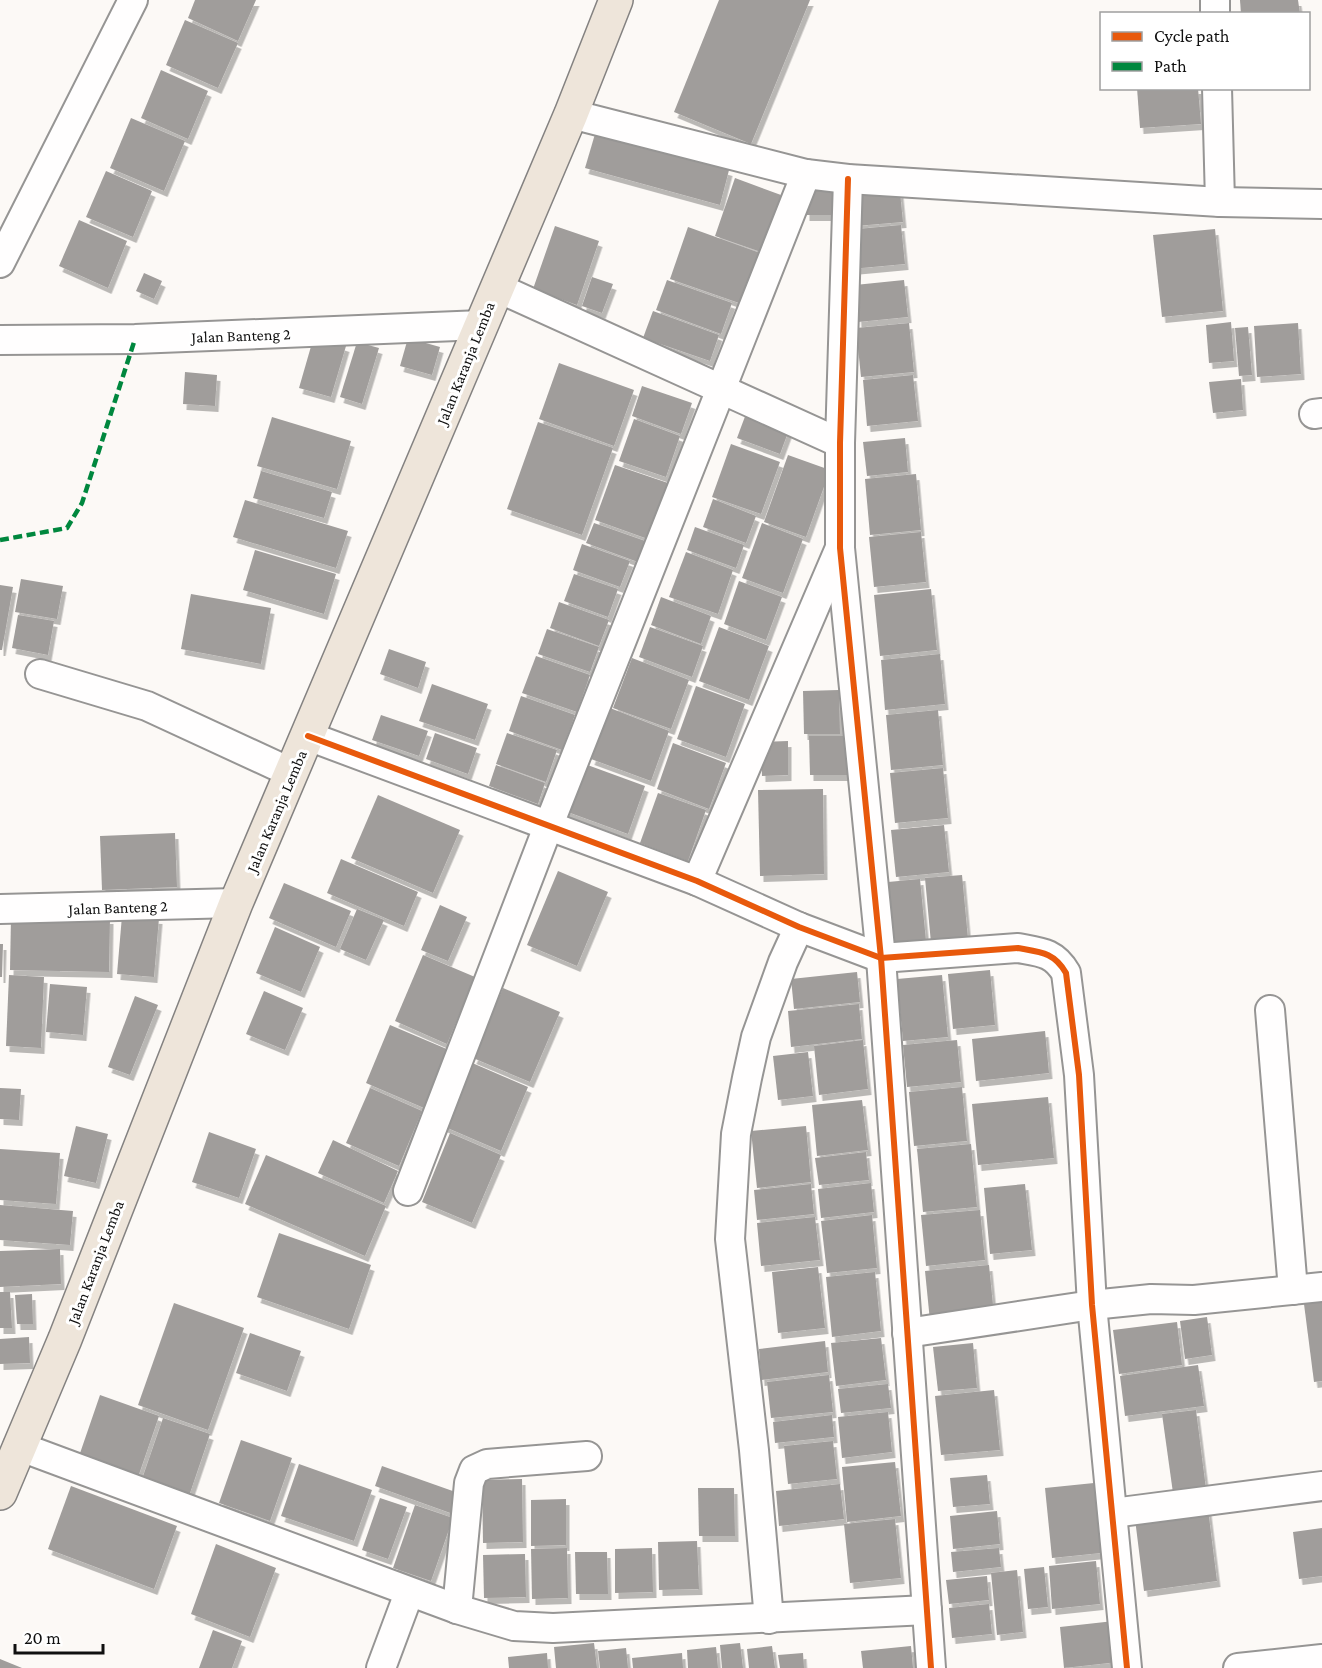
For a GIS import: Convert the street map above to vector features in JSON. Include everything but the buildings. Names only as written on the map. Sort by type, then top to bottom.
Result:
[{"type":"main road","name":"Jalan Karanja Lemba","points":[[0,1493],[69,1328],[236,903],[571,114],[616,0]]},
{"type":"street","points":[[0,263],[133,0]]},
{"type":"street","points":[[1217,90],[1220,202]]},
{"type":"street","points":[[571,114],[806,174],[848,179],[1220,202],[1322,204]]},
{"type":"street","points":[[408,1191],[548,827],[806,174]]},
{"type":"street","points":[[848,179],[840,443],[840,548],[881,958],[931,1668]]},
{"type":"street","points":[[496,287],[840,443]]},
{"type":"street","name":"Jalan Banteng 2","points":[[0,340],[135,339],[482,325]]},
{"type":"street","points":[[697,881],[840,548]]},
{"type":"street","points":[[40,674],[147,706],[292,773]]},
{"type":"street","points":[[308,736],[697,881],[799,927],[881,958],[1018,948],[1040,952],[1058,960],[1066,973],[1079,1075],[1092,1305],[1127,1668]]},
{"type":"street","name":"Jalan Banteng 2","points":[[0,909],[236,903]]},
{"type":"street","points":[[770,1619],[730,1239],[736,1134],[756,1037],[783,962],[799,927]]},
{"type":"street","points":[[1270,1010],[1293,1290]]},
{"type":"street","points":[[907,1333],[1092,1305],[1322,1287]]},
{"type":"street","points":[[18,1446],[409,1593],[514,1626],[553,1628],[927,1610]]},
{"type":"street","points":[[457,1609],[469,1484],[474,1470],[487,1464],[587,1456]]},
{"type":"street","points":[[1113,1513],[1322,1486]]},
{"type":"street","points":[[381,1668],[409,1593]]},
{"type":"street","points":[[1238,1668],[1322,1659]]},
{"type":"marked path","points":[[0,540],[67,528],[82,503],[135,339]]},
{"type":"cycle path","points":[[848,179],[840,443],[840,548],[881,958],[931,1668]]},
{"type":"cycle path","points":[[308,736],[697,881],[799,927],[881,958],[1018,948],[1046,954],[1057,961],[1066,973],[1079,1075],[1092,1305],[1127,1668]]}]
